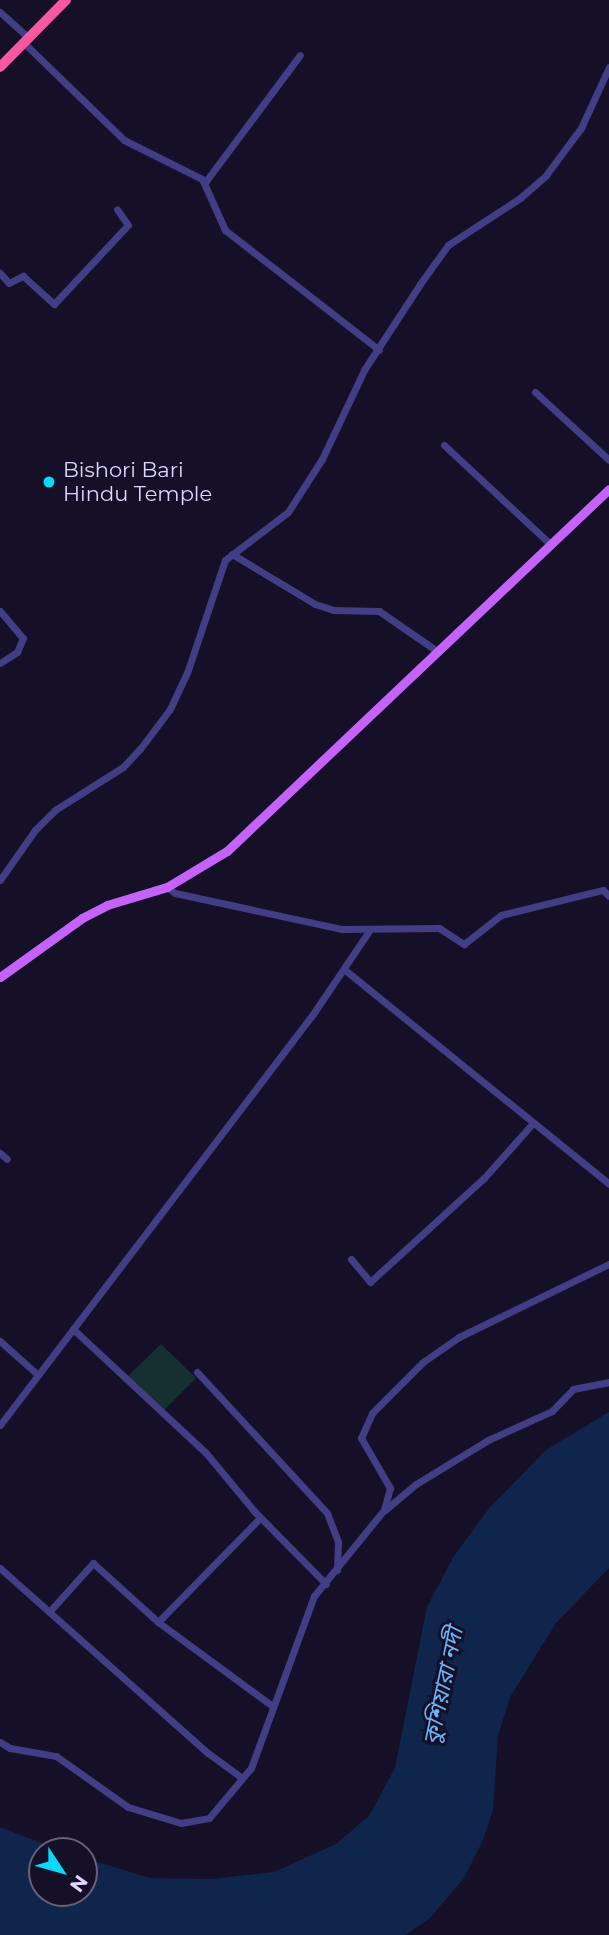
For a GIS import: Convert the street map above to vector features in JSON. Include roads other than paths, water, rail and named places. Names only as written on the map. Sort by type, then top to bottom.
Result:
[{"type":"highway","points":[[0,67],[66,0]]},
{"type":"main road","points":[[0,977],[82,918],[107,905],[167,887],[227,851],[609,489]]},
{"type":"street","points":[[0,12],[124,140],[203,181],[225,230],[379,350]]},
{"type":"street","points":[[203,181],[300,55]]},
{"type":"street","points":[[0,880],[35,830],[55,810],[122,766],[170,709],[187,673],[225,560],[289,512],[379,350],[448,245],[520,198],[571,144],[609,66]]},
{"type":"street","points":[[0,273],[9,283],[23,276],[54,304],[128,225],[117,209]]},
{"type":"street","points":[[535,392],[609,460]]},
{"type":"street","points":[[444,445],[550,544]]},
{"type":"street","points":[[232,554],[315,604],[334,610],[379,611],[437,651]]},
{"type":"street","points":[[0,611],[23,638],[17,652],[0,663]]},
{"type":"street","points":[[167,887],[175,893],[369,931],[439,928],[464,944],[500,915],[603,890],[609,896]]},
{"type":"street","points":[[0,1425],[345,970],[369,931]]},
{"type":"street","points":[[345,970],[606,1182],[609,1173]]},
{"type":"street","points":[[351,1259],[370,1282],[484,1178],[533,1123]]},
{"type":"street","points":[[0,1153],[6,1159]]},
{"type":"street","points":[[384,1510],[390,1488],[361,1438],[385,1399],[459,1337],[609,1264]]},
{"type":"street","points":[[73,1329],[206,1453],[260,1518],[326,1584]]},
{"type":"street","points":[[0,1341],[38,1375]]},
{"type":"street","points":[[197,1372],[327,1513],[338,1542],[337,1571]]},
{"type":"street","points":[[0,1742],[10,1748],[56,1756],[112,1799],[181,1824],[209,1818],[251,1768],[271,1705],[314,1596],[384,1510],[416,1484],[468,1452],[552,1410],[572,1389],[609,1382]]},
{"type":"street","points":[[158,1622],[260,1518]]},
{"type":"street","points":[[49,1612],[93,1563],[158,1622],[271,1705]]},
{"type":"street","points":[[0,1568],[242,1777]]},
{"type":"water","name":"কুশিয়ারা নদী","points":[[609,1412],[609,1568],[556,1623],[510,1697],[498,1736],[493,1810],[483,1840],[464,1878],[429,1919],[405,1935],[0,1935],[0,1827],[28,1838],[28,1907],[98,1907],[98,1862],[150,1878],[212,1879],[274,1872],[336,1844],[369,1816],[395,1768],[427,1607],[454,1556],[490,1507],[546,1450]]},
{"type":"place","name":"Bishori Bari Hindu Temple","points":[[49,482]]}]
